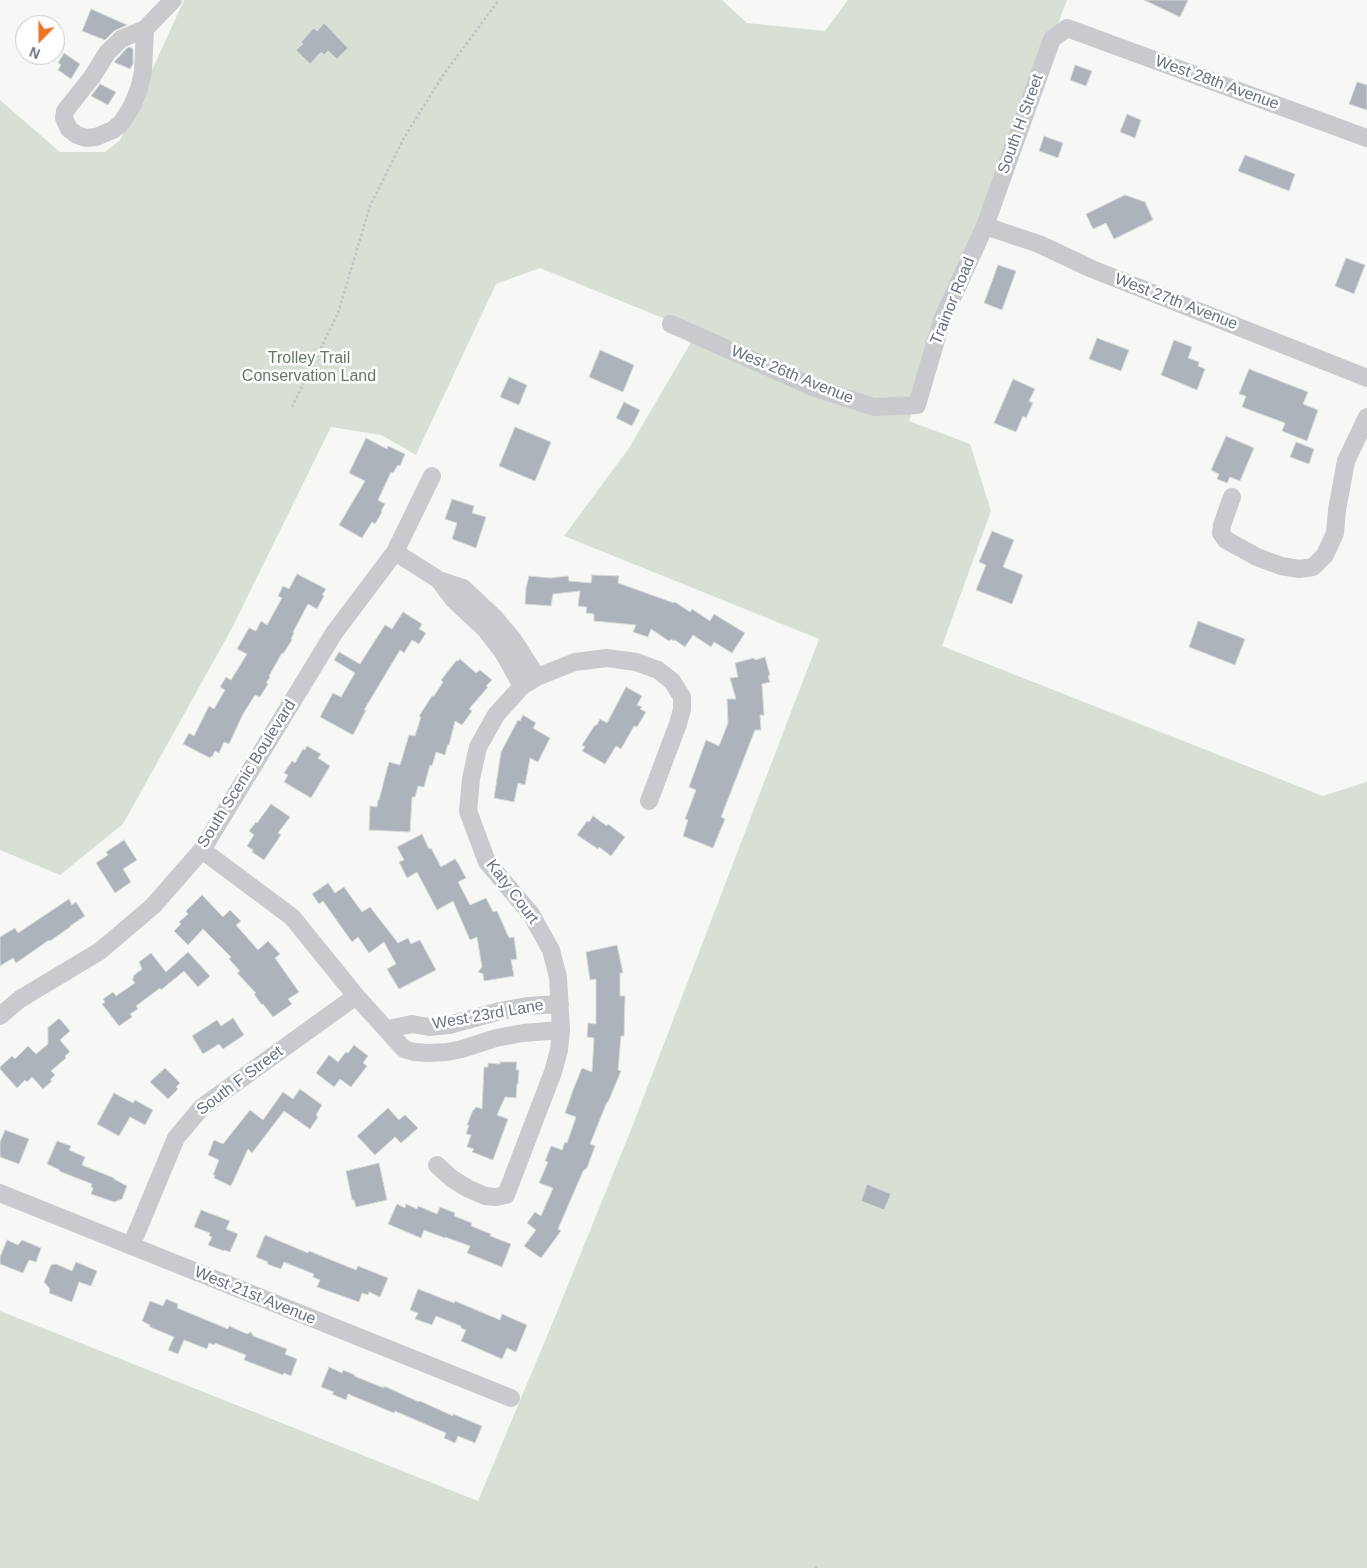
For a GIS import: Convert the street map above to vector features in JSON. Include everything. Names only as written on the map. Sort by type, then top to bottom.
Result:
[{"type":"street","points":[[145,29],[144,64],[141,81],[132,106],[122,122],[113,130],[96,137],[86,138],[77,135],[69,129],[64,118],[65,112],[92,77],[107,53],[121,39],[145,29],[174,0]]},
{"type":"street","name":"West 28th Avenue","points":[[1067,28],[1367,138]]},
{"type":"street","name":"South H Street","points":[[984,226],[1052,39],[1067,28]]},
{"type":"street","name":"West 27th Avenue","points":[[984,226],[1039,244],[1092,269],[1367,378]]},
{"type":"street","name":"Trainor Road","points":[[917,405],[942,320],[984,226]]},
{"type":"street","name":"West 26th Avenue","points":[[670,324],[815,388],[874,407],[917,405]]},
{"type":"street","points":[[1232,497],[1222,525],[1221,533],[1226,540],[1257,557],[1281,566],[1299,569],[1313,567],[1325,555],[1335,533],[1346,461],[1367,417]]},
{"type":"street","name":"South Scenic Boulevard","points":[[0,1016],[20,999],[100,951],[153,906],[202,850],[334,633],[395,552],[432,476]]},
{"type":"street","points":[[395,552],[439,580],[463,588],[494,617],[514,641],[530,681]]},
{"type":"street","name":"Katy Court","points":[[437,1164],[451,1178],[485,1196],[496,1197],[506,1194],[553,1072],[559,1050],[561,1030],[558,977],[551,950],[531,914],[487,862],[468,811],[471,778],[478,747],[496,715],[530,681],[575,662],[607,658],[636,662],[658,670],[672,681],[682,697],[682,709],[649,801]]},
{"type":"street","name":"West 23rd Lane","points":[[202,850],[292,918],[356,996],[404,1048],[414,1052],[448,1052],[462,1050],[496,1038],[523,1033],[561,1030]]},
{"type":"street","name":"South F Street","points":[[131,1246],[176,1138],[202,1107],[356,996]]},
{"type":"street","name":"West 23rd Lane","points":[[388,1030],[412,1024],[429,1027],[449,1025],[500,1011],[527,1006],[560,1004]]},
{"type":"street","name":"West 21st Avenue","points":[[0,1194],[511,1398]]},
{"type":"path","points":[[292,407],[338,313],[370,206],[405,136],[444,74],[499,0]]},
{"type":"green space","name":"Trolley Trail Conservation Land","points":[[184,0],[722,0],[747,23],[825,31],[848,0],[1067,0],[909,421],[970,444],[991,511],[942,646],[1323,796],[1367,781],[1367,1568],[0,1568],[0,1311],[478,1501],[632,1127],[819,639],[564,536],[629,448],[697,332],[540,268],[496,284],[416,455],[381,435],[331,427],[232,628],[123,824],[60,875],[0,850],[0,100],[60,152],[105,152],[120,140]]},
{"type":"building","points":[[1144,0],[1188,0],[1180,17]]},
{"type":"building","points":[[91,9],[127,25],[114,31],[105,40],[82,31]]},
{"type":"building","points":[[324,23],[348,48],[337,59],[328,51],[324,55],[321,52],[310,64],[296,50],[303,44],[301,42],[314,28],[317,31]]},
{"type":"building","points":[[130,47],[133,49],[133,64],[130,69],[114,62]]},
{"type":"building","points":[[65,54],[80,64],[71,79],[58,70],[61,65],[65,65]]},
{"type":"building","points":[[1075,65],[1092,71],[1086,86],[1070,80]]},
{"type":"building","points":[[1357,82],[1367,85],[1367,110],[1349,104]]},
{"type":"building","points":[[100,84],[116,92],[108,105],[91,96]]},
{"type":"building","points":[[1127,114],[1141,120],[1135,138],[1120,132]]},
{"type":"building","points":[[1044,136],[1063,143],[1058,158],[1039,151]]},
{"type":"building","points":[[1245,155],[1295,174],[1289,191],[1238,171]]},
{"type":"building","points":[[1125,195],[1145,202],[1153,220],[1114,239],[1106,223],[1093,229],[1086,214]]},
{"type":"building","points":[[1346,258],[1365,265],[1354,294],[1335,286]]},
{"type":"building","points":[[998,265],[1016,271],[1002,310],[984,303]]},
{"type":"building","points":[[1097,338],[1129,350],[1121,371],[1089,359]]},
{"type":"building","points":[[1174,340],[1192,347],[1188,358],[1199,362],[1198,366],[1205,369],[1197,390],[1161,375]]},
{"type":"building","points":[[600,350],[634,365],[623,392],[589,377]]},
{"type":"building","points":[[1249,369],[1308,392],[1303,404],[1318,410],[1307,441],[1282,431],[1285,423],[1242,407],[1246,396],[1239,394]]},
{"type":"building","points":[[509,377],[527,385],[519,405],[500,397]]},
{"type":"building","points":[[1013,379],[1035,389],[1029,401],[1033,403],[1026,418],[1023,416],[1016,432],[994,423]]},
{"type":"building","points":[[624,402],[640,410],[632,426],[616,418]]},
{"type":"building","points":[[515,427],[551,442],[535,481],[499,466]]},
{"type":"building","points":[[1226,436],[1254,448],[1240,481],[1230,477],[1227,483],[1217,479],[1219,474],[1211,470]]},
{"type":"building","points":[[366,438],[387,449],[388,446],[405,454],[400,466],[398,465],[393,473],[391,472],[378,500],[385,504],[382,512],[375,524],[372,522],[362,538],[339,525],[365,481],[349,473]]},
{"type":"building","points":[[1296,442],[1314,449],[1309,464],[1290,457]]},
{"type":"building","points":[[452,499],[474,506],[472,513],[486,517],[476,548],[452,539],[457,523],[445,519]]},
{"type":"building","points":[[992,531],[1014,540],[1003,567],[1023,575],[1012,604],[976,590],[986,565],[979,562]]},
{"type":"building","points":[[297,574],[326,589],[322,595],[324,596],[317,609],[308,604],[293,632],[292,640],[269,676],[266,683],[268,684],[260,697],[255,695],[243,714],[229,744],[224,742],[219,753],[215,751],[210,758],[183,744],[189,733],[194,736],[209,706],[214,709],[225,690],[220,687],[226,677],[231,680],[247,654],[237,649],[249,628],[256,631],[261,621],[267,625],[282,598],[278,596],[283,586],[289,589]]},
{"type":"building","points":[[592,575],[619,576],[618,583],[675,602],[690,612],[692,609],[710,621],[714,614],[745,633],[732,653],[714,642],[711,647],[693,635],[685,647],[675,640],[671,639],[669,641],[651,629],[648,637],[633,632],[636,625],[594,621],[594,614],[586,613],[587,607],[578,606],[580,591],[553,594],[551,606],[525,604],[529,576],[550,578],[568,576],[569,581],[591,583]]},
{"type":"building","points":[[403,612],[422,624],[419,629],[426,633],[419,644],[412,640],[404,653],[400,650],[364,710],[366,710],[353,735],[320,717],[333,693],[341,697],[355,673],[334,660],[339,652],[360,664],[385,625],[392,629]]},
{"type":"building","points":[[1198,621],[1245,639],[1235,665],[1189,647]]},
{"type":"building","points":[[765,657],[770,682],[762,684],[764,715],[760,715],[761,730],[755,730],[721,817],[725,819],[713,848],[683,836],[688,820],[685,819],[696,790],[689,787],[706,740],[719,746],[728,723],[727,699],[736,699],[730,678],[738,677],[735,663]]},
{"type":"building","points":[[460,659],[476,673],[480,670],[492,680],[469,709],[472,711],[462,725],[455,721],[445,755],[436,752],[424,787],[418,786],[415,797],[412,797],[410,832],[369,830],[370,806],[377,807],[389,762],[400,765],[409,735],[415,736],[421,717],[419,716],[443,682],[441,680],[456,661]]},
{"type":"building","points":[[626,687],[642,696],[637,705],[646,712],[637,727],[634,726],[621,749],[616,746],[605,764],[582,751],[585,747],[582,745],[600,719],[607,723]]},
{"type":"building","points":[[523,715],[536,723],[533,728],[550,738],[538,762],[530,758],[525,785],[518,783],[514,802],[494,798],[501,752],[518,720],[520,721]]},
{"type":"building","points":[[307,746],[321,754],[318,758],[330,766],[311,798],[284,782],[288,775],[284,773],[292,761],[295,763],[303,749],[305,750]]},
{"type":"building","points":[[271,804],[290,817],[278,833],[281,835],[264,860],[247,846],[254,835],[249,831]]},
{"type":"building","points":[[593,816],[607,826],[608,824],[625,837],[611,856],[577,835]]},
{"type":"building","points":[[422,834],[441,867],[455,859],[466,878],[458,882],[470,905],[486,898],[493,912],[497,911],[509,938],[514,937],[517,959],[511,960],[514,976],[484,981],[483,974],[478,972],[482,967],[477,937],[470,940],[453,901],[437,910],[417,872],[407,878],[399,862],[404,860],[397,847]]},
{"type":"building","points":[[124,840],[137,860],[123,869],[131,882],[115,893],[96,863],[108,855],[106,852]]},
{"type":"building","points":[[328,883],[335,893],[344,887],[362,912],[370,907],[398,943],[408,938],[411,944],[420,940],[436,970],[399,989],[387,969],[396,964],[384,942],[369,953],[358,937],[352,942],[323,901],[319,904],[312,894]]},
{"type":"building","points":[[202,895],[223,917],[230,910],[241,921],[236,925],[258,950],[268,941],[280,954],[275,958],[299,992],[288,999],[292,1004],[273,1017],[254,994],[256,993],[237,973],[240,971],[229,959],[231,957],[203,929],[188,945],[174,931],[181,924],[179,922],[188,914],[186,911]]},
{"type":"building","points":[[69,899],[72,905],[76,902],[85,916],[16,963],[13,958],[0,966],[0,937],[15,928],[18,933]]},
{"type":"building","points":[[617,945],[623,973],[620,973],[620,996],[625,996],[624,1036],[621,1036],[618,1070],[621,1071],[590,1144],[595,1146],[587,1168],[583,1171],[558,1229],[561,1231],[541,1258],[524,1246],[536,1230],[527,1223],[535,1212],[541,1216],[553,1188],[539,1183],[548,1162],[545,1161],[551,1146],[562,1150],[565,1142],[567,1143],[576,1117],[565,1113],[582,1068],[592,1072],[594,1038],[587,1037],[588,1023],[596,1024],[596,979],[590,980],[586,952]]},
{"type":"building","points":[[188,952],[210,976],[198,987],[184,971],[161,990],[160,988],[136,1006],[138,1009],[130,1014],[132,1017],[119,1026],[102,1004],[105,1002],[103,999],[113,992],[116,996],[135,983],[132,979],[134,978],[133,976],[142,969],[139,962],[151,953],[166,972]]},
{"type":"building","points":[[233,1018],[244,1035],[223,1049],[219,1044],[203,1054],[192,1036],[217,1020],[221,1026]]},
{"type":"building","points":[[58,1019],[70,1031],[60,1040],[70,1052],[51,1071],[55,1075],[50,1080],[52,1081],[43,1089],[32,1077],[27,1082],[25,1080],[17,1088],[0,1067],[12,1056],[15,1059],[28,1046],[36,1054],[48,1044],[48,1026]]},
{"type":"building","points":[[354,1045],[368,1056],[363,1063],[367,1066],[351,1087],[340,1079],[334,1087],[316,1073],[329,1055],[338,1062]]},
{"type":"building","points":[[500,1062],[517,1062],[516,1070],[519,1070],[518,1084],[516,1098],[505,1097],[497,1115],[508,1119],[493,1160],[472,1152],[474,1149],[467,1147],[471,1135],[466,1134],[469,1125],[467,1125],[473,1110],[476,1107],[482,1109],[484,1067],[488,1067],[488,1063],[500,1064]]},
{"type":"building","points":[[165,1068],[180,1083],[176,1087],[178,1089],[168,1099],[150,1082]]},
{"type":"building","points":[[300,1089],[322,1105],[316,1115],[318,1117],[310,1129],[284,1111],[252,1153],[248,1149],[231,1186],[214,1178],[215,1175],[213,1175],[219,1160],[208,1155],[214,1140],[223,1144],[250,1110],[263,1120],[283,1092],[293,1099]]},
{"type":"building","points":[[114,1093],[133,1103],[135,1100],[153,1110],[145,1125],[130,1117],[119,1136],[97,1124]]},
{"type":"building","points":[[388,1108],[399,1120],[405,1115],[418,1128],[401,1143],[395,1137],[375,1155],[357,1136]]},
{"type":"building","points":[[5,1130],[29,1139],[19,1164],[0,1157],[0,1142]]},
{"type":"building","points":[[57,1141],[71,1146],[69,1150],[85,1157],[82,1165],[114,1178],[127,1186],[122,1199],[114,1202],[91,1194],[92,1184],[59,1171],[47,1164]]},
{"type":"building","points":[[379,1163],[387,1200],[356,1207],[354,1200],[352,1200],[346,1171]]},
{"type":"building","points":[[867,1184],[891,1194],[884,1210],[861,1201]]},
{"type":"building","points":[[397,1204],[405,1208],[406,1204],[417,1209],[418,1206],[437,1214],[440,1207],[455,1213],[454,1216],[472,1223],[471,1226],[491,1234],[490,1236],[511,1244],[502,1267],[467,1253],[470,1246],[424,1230],[421,1238],[388,1224]]},
{"type":"building","points":[[201,1210],[230,1221],[226,1229],[238,1234],[230,1252],[208,1245],[212,1237],[209,1236],[210,1233],[194,1227]]},
{"type":"building","points":[[265,1235],[356,1270],[358,1266],[388,1278],[380,1297],[369,1292],[368,1295],[362,1293],[359,1302],[317,1287],[320,1280],[313,1277],[314,1274],[284,1262],[281,1269],[267,1264],[268,1262],[256,1257]]},
{"type":"building","points":[[7,1240],[18,1245],[22,1240],[41,1248],[36,1262],[29,1260],[23,1273],[0,1264],[0,1257]]},
{"type":"building","points":[[76,1262],[97,1271],[91,1286],[79,1282],[72,1302],[49,1293],[50,1289],[44,1282],[51,1265],[56,1264],[72,1271]]},
{"type":"building","points":[[418,1289],[454,1303],[455,1301],[500,1320],[502,1314],[527,1325],[516,1352],[507,1348],[502,1359],[461,1341],[466,1330],[461,1328],[461,1326],[436,1316],[432,1325],[415,1319],[418,1313],[410,1310]]},
{"type":"building","points":[[166,1299],[178,1304],[177,1308],[228,1329],[229,1326],[247,1334],[251,1332],[253,1336],[287,1349],[285,1354],[297,1359],[291,1376],[284,1373],[283,1375],[244,1360],[246,1355],[215,1343],[214,1345],[209,1343],[207,1349],[184,1340],[178,1354],[168,1350],[174,1337],[150,1327],[150,1325],[142,1321],[150,1301],[163,1306]]},
{"type":"building","points":[[329,1367],[342,1373],[343,1370],[453,1416],[453,1414],[482,1426],[475,1443],[458,1436],[455,1443],[444,1438],[446,1433],[395,1411],[394,1413],[348,1394],[346,1400],[332,1394],[334,1392],[321,1387]]}]
